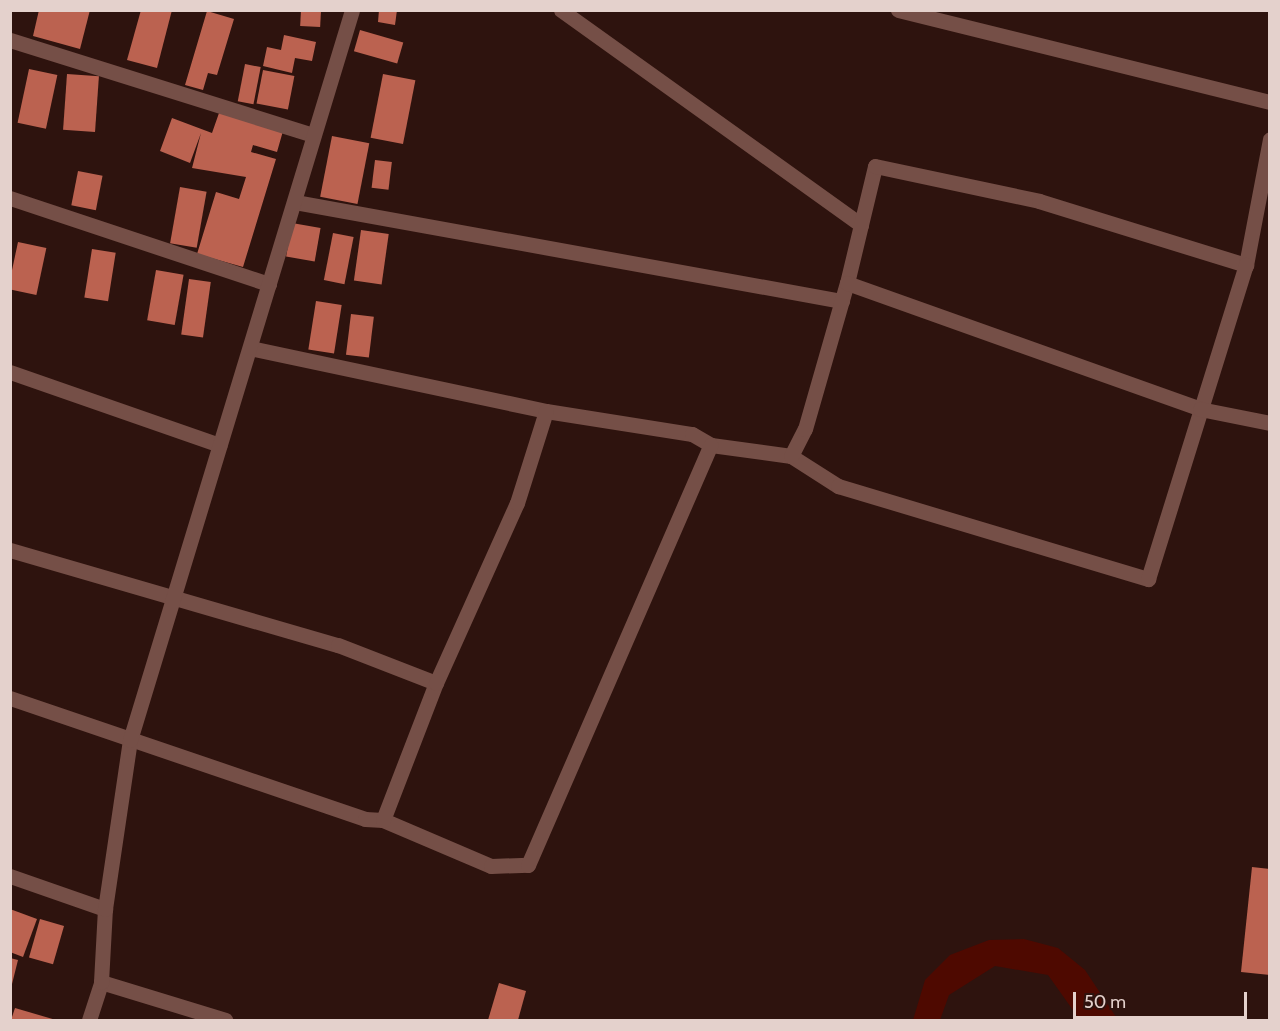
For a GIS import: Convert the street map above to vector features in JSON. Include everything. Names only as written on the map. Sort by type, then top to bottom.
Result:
[{"type":"street","points":[[89,1020],[101,982],[105,909],[130,740],[352,10]]},
{"type":"street","points":[[561,10],[861,225]]},
{"type":"street","points":[[898,10],[1269,102]]},
{"type":"street","points":[[10,40],[313,135]]},
{"type":"street","points":[[250,348],[546,411],[692,434],[711,445],[790,456],[838,486],[1148,579],[1246,265],[1269,139]]},
{"type":"street","points":[[790,456],[805,429],[847,283],[875,166],[1039,201],[1246,265]]},
{"type":"street","points":[[10,198],[269,284]]},
{"type":"street","points":[[295,202],[842,301]]},
{"type":"street","points":[[847,283],[1200,409],[1269,423]]},
{"type":"street","points":[[10,372],[220,445]]},
{"type":"street","points":[[383,820],[436,683],[517,504],[546,411]]},
{"type":"street","points":[[10,698],[365,819],[383,820],[491,866],[528,866],[711,445]]},
{"type":"street","points":[[10,550],[338,645],[436,683]]},
{"type":"street","points":[[10,876],[105,909]]},
{"type":"street","points":[[101,982],[225,1020]]},
{"type":"shaded area","points":[[1024,939],[1058,948],[1085,970],[1118,1020],[1080,1020],[1048,975],[995,966],[949,995],[940,1020],[913,1020],[925,980],[950,955],[989,940]]},
{"type":"building","points":[[39,10],[90,10],[80,49],[33,36]]},
{"type":"building","points":[[141,10],[172,10],[157,68],[127,60]]},
{"type":"building","points":[[301,10],[321,11],[320,27],[300,26]]},
{"type":"building","points":[[379,10],[397,10],[395,25],[378,22]]},
{"type":"building","points":[[207,11],[234,19],[217,75],[208,73],[203,90],[185,85]]},
{"type":"building","points":[[360,30],[403,42],[397,64],[354,51]]},
{"type":"building","points":[[284,35],[316,42],[312,61],[295,58],[292,73],[263,66],[267,47],[281,50]]},
{"type":"building","points":[[245,64],[261,67],[253,104],[238,101]]},
{"type":"building","points":[[29,69],[57,75],[46,129],[18,123]]},
{"type":"building","points":[[263,70],[294,76],[288,109],[257,103]]},
{"type":"building","points":[[67,74],[99,76],[95,132],[63,130]]},
{"type":"building","points":[[383,74],[415,80],[403,144],[371,138]]},
{"type":"building","points":[[219,113],[283,131],[277,152],[253,145],[251,152],[276,159],[243,267],[197,254],[216,192],[239,199],[246,177],[192,168],[201,133],[190,163],[160,151],[172,118],[212,133]]},
{"type":"building","points":[[332,136],[369,143],[357,204],[320,197]]},
{"type":"building","points":[[375,160],[392,162],[388,190],[372,188]]},
{"type":"building","points":[[78,171],[103,176],[96,210],[71,205]]},
{"type":"building","points":[[180,187],[207,192],[197,248],[170,243]]},
{"type":"building","points":[[292,223],[321,228],[315,262],[286,256]]},
{"type":"building","points":[[361,230],[389,234],[382,284],[354,281]]},
{"type":"building","points":[[333,233],[354,237],[344,284],[324,280]]},
{"type":"building","points":[[18,242],[46,248],[36,295],[10,289]]},
{"type":"building","points":[[92,249],[116,253],[108,301],[84,297]]},
{"type":"building","points":[[156,270],[184,275],[175,325],[147,320]]},
{"type":"building","points":[[189,279],[211,282],[203,338],[181,334]]},
{"type":"building","points":[[316,301],[342,305],[334,353],[308,349]]},
{"type":"building","points":[[351,314],[374,317],[369,357],[346,355]]},
{"type":"building","points":[[1252,867],[1270,869],[1270,975],[1241,972]]},
{"type":"building","points":[[10,909],[37,919],[23,957],[10,952]]},
{"type":"building","points":[[40,919],[64,926],[53,964],[29,957]]},
{"type":"building","points":[[10,958],[18,960],[11,988],[10,988]]},
{"type":"building","points":[[499,983],[526,991],[518,1020],[488,1020]]},
{"type":"building","points":[[15,1008],[56,1020],[11,1020]]}]
